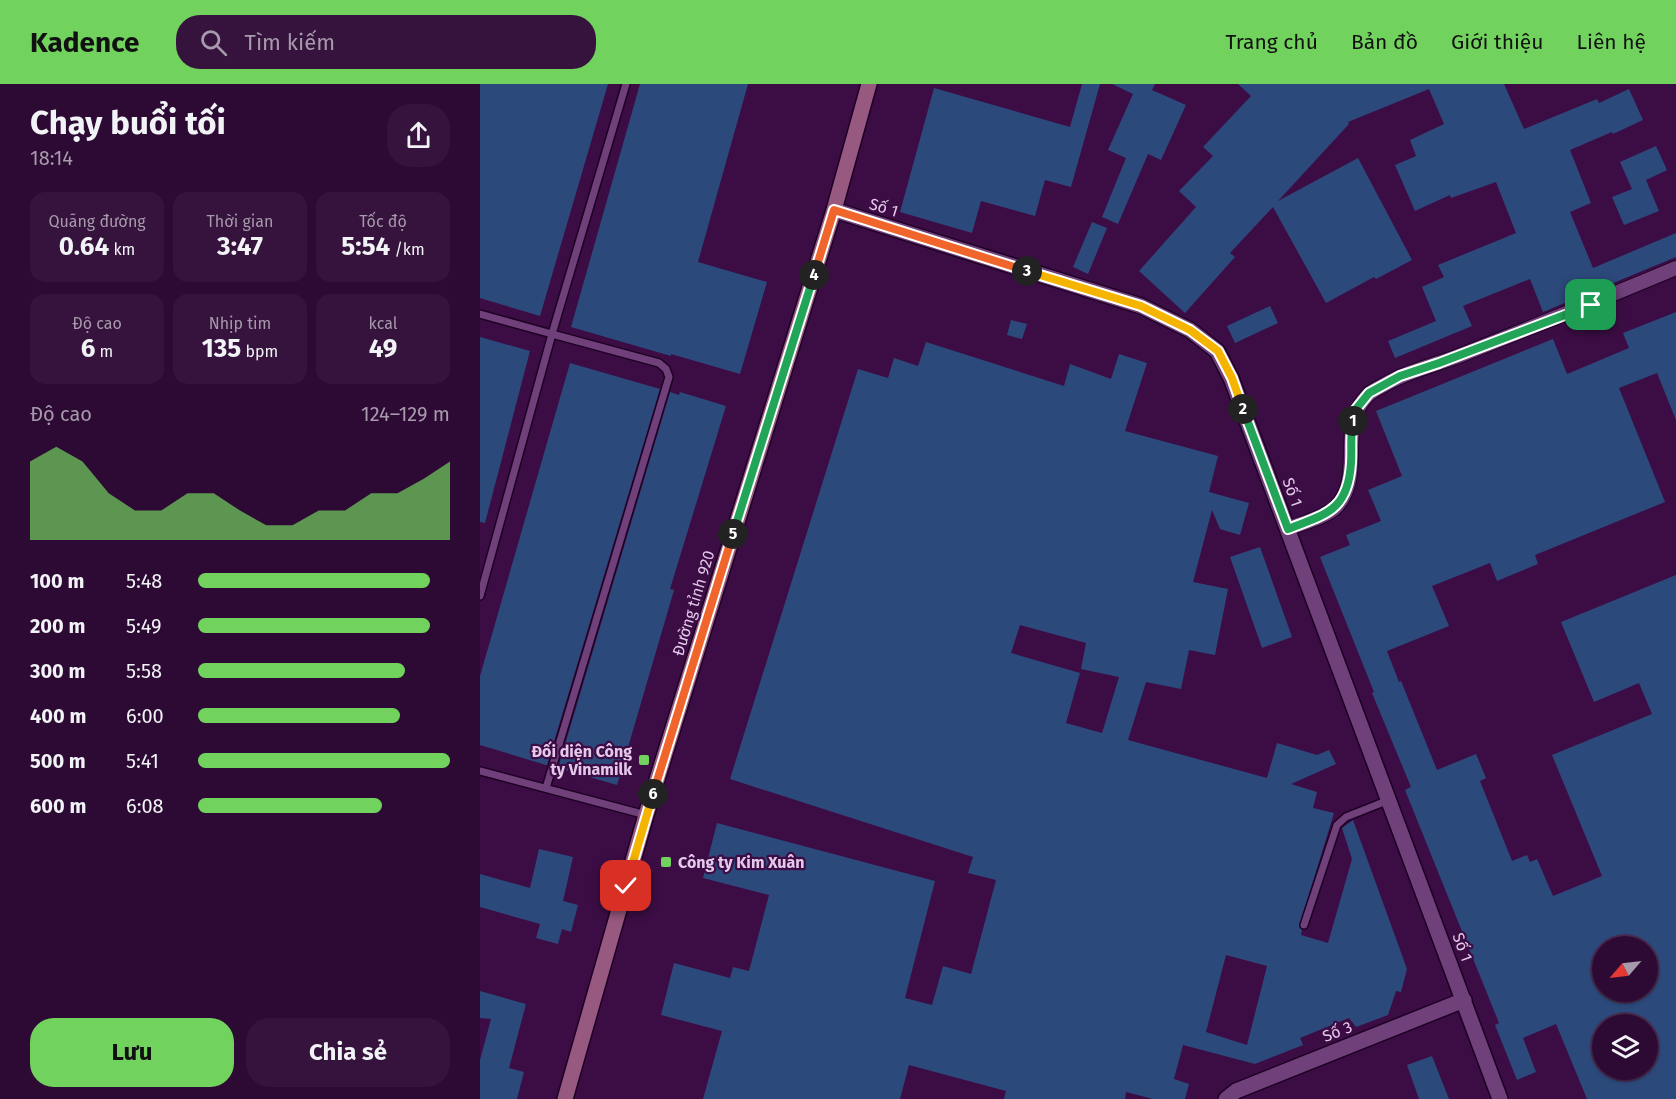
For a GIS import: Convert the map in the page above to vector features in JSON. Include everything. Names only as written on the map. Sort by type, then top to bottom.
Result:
[{"type":"main road","name":"Đường tỉnh 920","points":[[565,1099],[646,815],[834,210],[868,84]]},
{"type":"street","name":"Số 1","points":[[834,210],[1141,306],[1190,330],[1218,351],[1232,378],[1500,1099]]},
{"type":"street","points":[[1288,529],[1336,507],[1345,493],[1351,465],[1351,431],[1356,409],[1369,393],[1400,376],[1591,305],[1676,268]]},
{"type":"street","name":"Số 3","points":[[1226,1099],[1236,1091],[1464,1000]]},
{"type":"lane","points":[[480,596],[552,334],[626,84]]},
{"type":"lane","points":[[480,314],[659,363],[666,369],[669,377],[546,788]]},
{"type":"lane","points":[[480,771],[646,815]]},
{"type":"lane","points":[[1304,925],[1337,825],[1346,817],[1389,800]]},
{"type":"building","points":[[480,84],[608,84],[540,316],[480,298]]},
{"type":"building","points":[[640,84],[748,84],[698,262],[767,282],[740,374],[571,327]]},
{"type":"building","points":[[1082,84],[1100,84],[1071,187],[1045,180],[1035,216],[981,201],[972,233],[900,212],[934,88],[1070,127]]},
{"type":"building","points":[[1112,84],[1155,84],[1152,90],[1186,105],[1161,160],[1148,154],[1118,224],[1102,217],[1126,158],[1108,150],[1133,94]]},
{"type":"building","points":[[1238,84],[1504,84],[1524,129],[1597,99],[1599,103],[1629,89],[1643,120],[1570,150],[1591,203],[1570,212],[1593,268],[1676,233],[1676,257],[1543,312],[1530,279],[1463,306],[1472,326],[1395,358],[1388,341],[1436,321],[1422,287],[1444,277],[1438,265],[1516,233],[1496,182],[1451,198],[1450,195],[1415,211],[1395,165],[1416,156],[1410,140],[1444,124],[1429,89],[1348,122],[1349,124],[1278,201],[1358,158],[1412,260],[1326,303],[1273,207],[1230,253],[1235,257],[1185,313],[1139,271],[1196,207],[1179,191],[1213,156],[1203,147],[1251,96]]},
{"type":"building","points":[[1656,146],[1667,170],[1646,180],[1659,211],[1624,225],[1612,197],[1632,189],[1620,162]]},
{"type":"building","points":[[1092,222],[1107,228],[1088,274],[1073,267]]},
{"type":"building","points":[[1270,306],[1278,323],[1235,343],[1227,326]]},
{"type":"building","points":[[1676,312],[1676,420],[1657,373],[1619,388],[1665,502],[1535,555],[1538,564],[1497,581],[1490,563],[1432,586],[1449,626],[1387,651],[1437,770],[1476,754],[1486,778],[1480,781],[1512,861],[1527,855],[1530,862],[1537,859],[1553,896],[1602,876],[1552,755],[1652,714],[1639,683],[1594,702],[1561,622],[1676,575],[1676,1099],[1587,1099],[1556,1024],[1523,1038],[1536,1072],[1517,1080],[1495,1025],[1499,1023],[1405,790],[1411,787],[1320,557],[1350,545],[1346,535],[1381,521],[1368,490],[1402,476],[1376,411],[1553,339],[1567,374],[1629,348],[1623,333]]},
{"type":"building","points":[[1011,320],[1027,324],[1022,339],[1007,335]]},
{"type":"building","points":[[480,337],[530,351],[485,523],[480,522]]},
{"type":"building","points":[[926,342],[1064,386],[1070,364],[1111,379],[1119,354],[1147,363],[1125,431],[1218,456],[1209,492],[1249,503],[1240,535],[1220,529],[1212,510],[1193,582],[1228,589],[1215,655],[1189,650],[1181,689],[1146,682],[1128,740],[1267,778],[1277,743],[1317,755],[1329,750],[1336,764],[1291,784],[1317,792],[1313,808],[1334,813],[1299,927],[1302,930],[1301,935],[1328,943],[1352,859],[1342,828],[1353,820],[1407,969],[1401,992],[1396,991],[1388,1015],[1356,1027],[1349,1018],[1300,1038],[1303,1045],[1255,1064],[1183,1045],[1174,1079],[1189,1084],[1185,1099],[1153,1099],[1126,1092],[1125,1099],[1004,1099],[1006,1091],[909,1065],[900,1099],[703,1099],[722,1031],[661,1015],[674,963],[730,978],[733,967],[749,971],[769,895],[703,878],[717,823],[935,881],[905,998],[932,1005],[943,966],[971,974],[996,880],[968,873],[973,857],[730,779],[858,369],[888,378],[894,358],[918,366]],"holes":[[[1020,625],[1086,643],[1081,669],[1119,677],[1102,733],[1066,723],[1080,673],[1011,653]],[[1226,955],[1267,966],[1247,1045],[1206,1032]]]},
{"type":"building","points":[[570,363],[660,389],[546,765],[480,745],[480,676]]},
{"type":"building","points":[[670,392],[679,395],[680,392],[726,406],[670,589],[674,590],[617,785],[558,768]]},
{"type":"building","points":[[1260,547],[1292,637],[1262,648],[1230,557]]},
{"type":"building","points":[[539,849],[573,857],[563,901],[578,905],[571,932],[562,929],[558,944],[536,938],[540,924],[480,907],[480,874],[530,888]]},
{"type":"building","points":[[480,991],[526,1004],[509,1068],[524,1072],[517,1099],[480,1099],[480,1060],[491,1019],[480,1018]]},
{"type":"building","points":[[1432,1056],[1449,1099],[1419,1099],[1407,1065]]},
{"type":"place","name":"Đối diện Công ty Vinamilk","points":[[644,760]]},
{"type":"place","name":"Công ty Kim Xuân","points":[[666,862]]},
{"type":"route","points":[[626,886],[834,210],[1141,306],[1190,330],[1218,351],[1232,378],[1288,529],[1336,507],[1345,493],[1351,465],[1351,431],[1356,409],[1369,393],[1400,376],[1591,305]]}]
